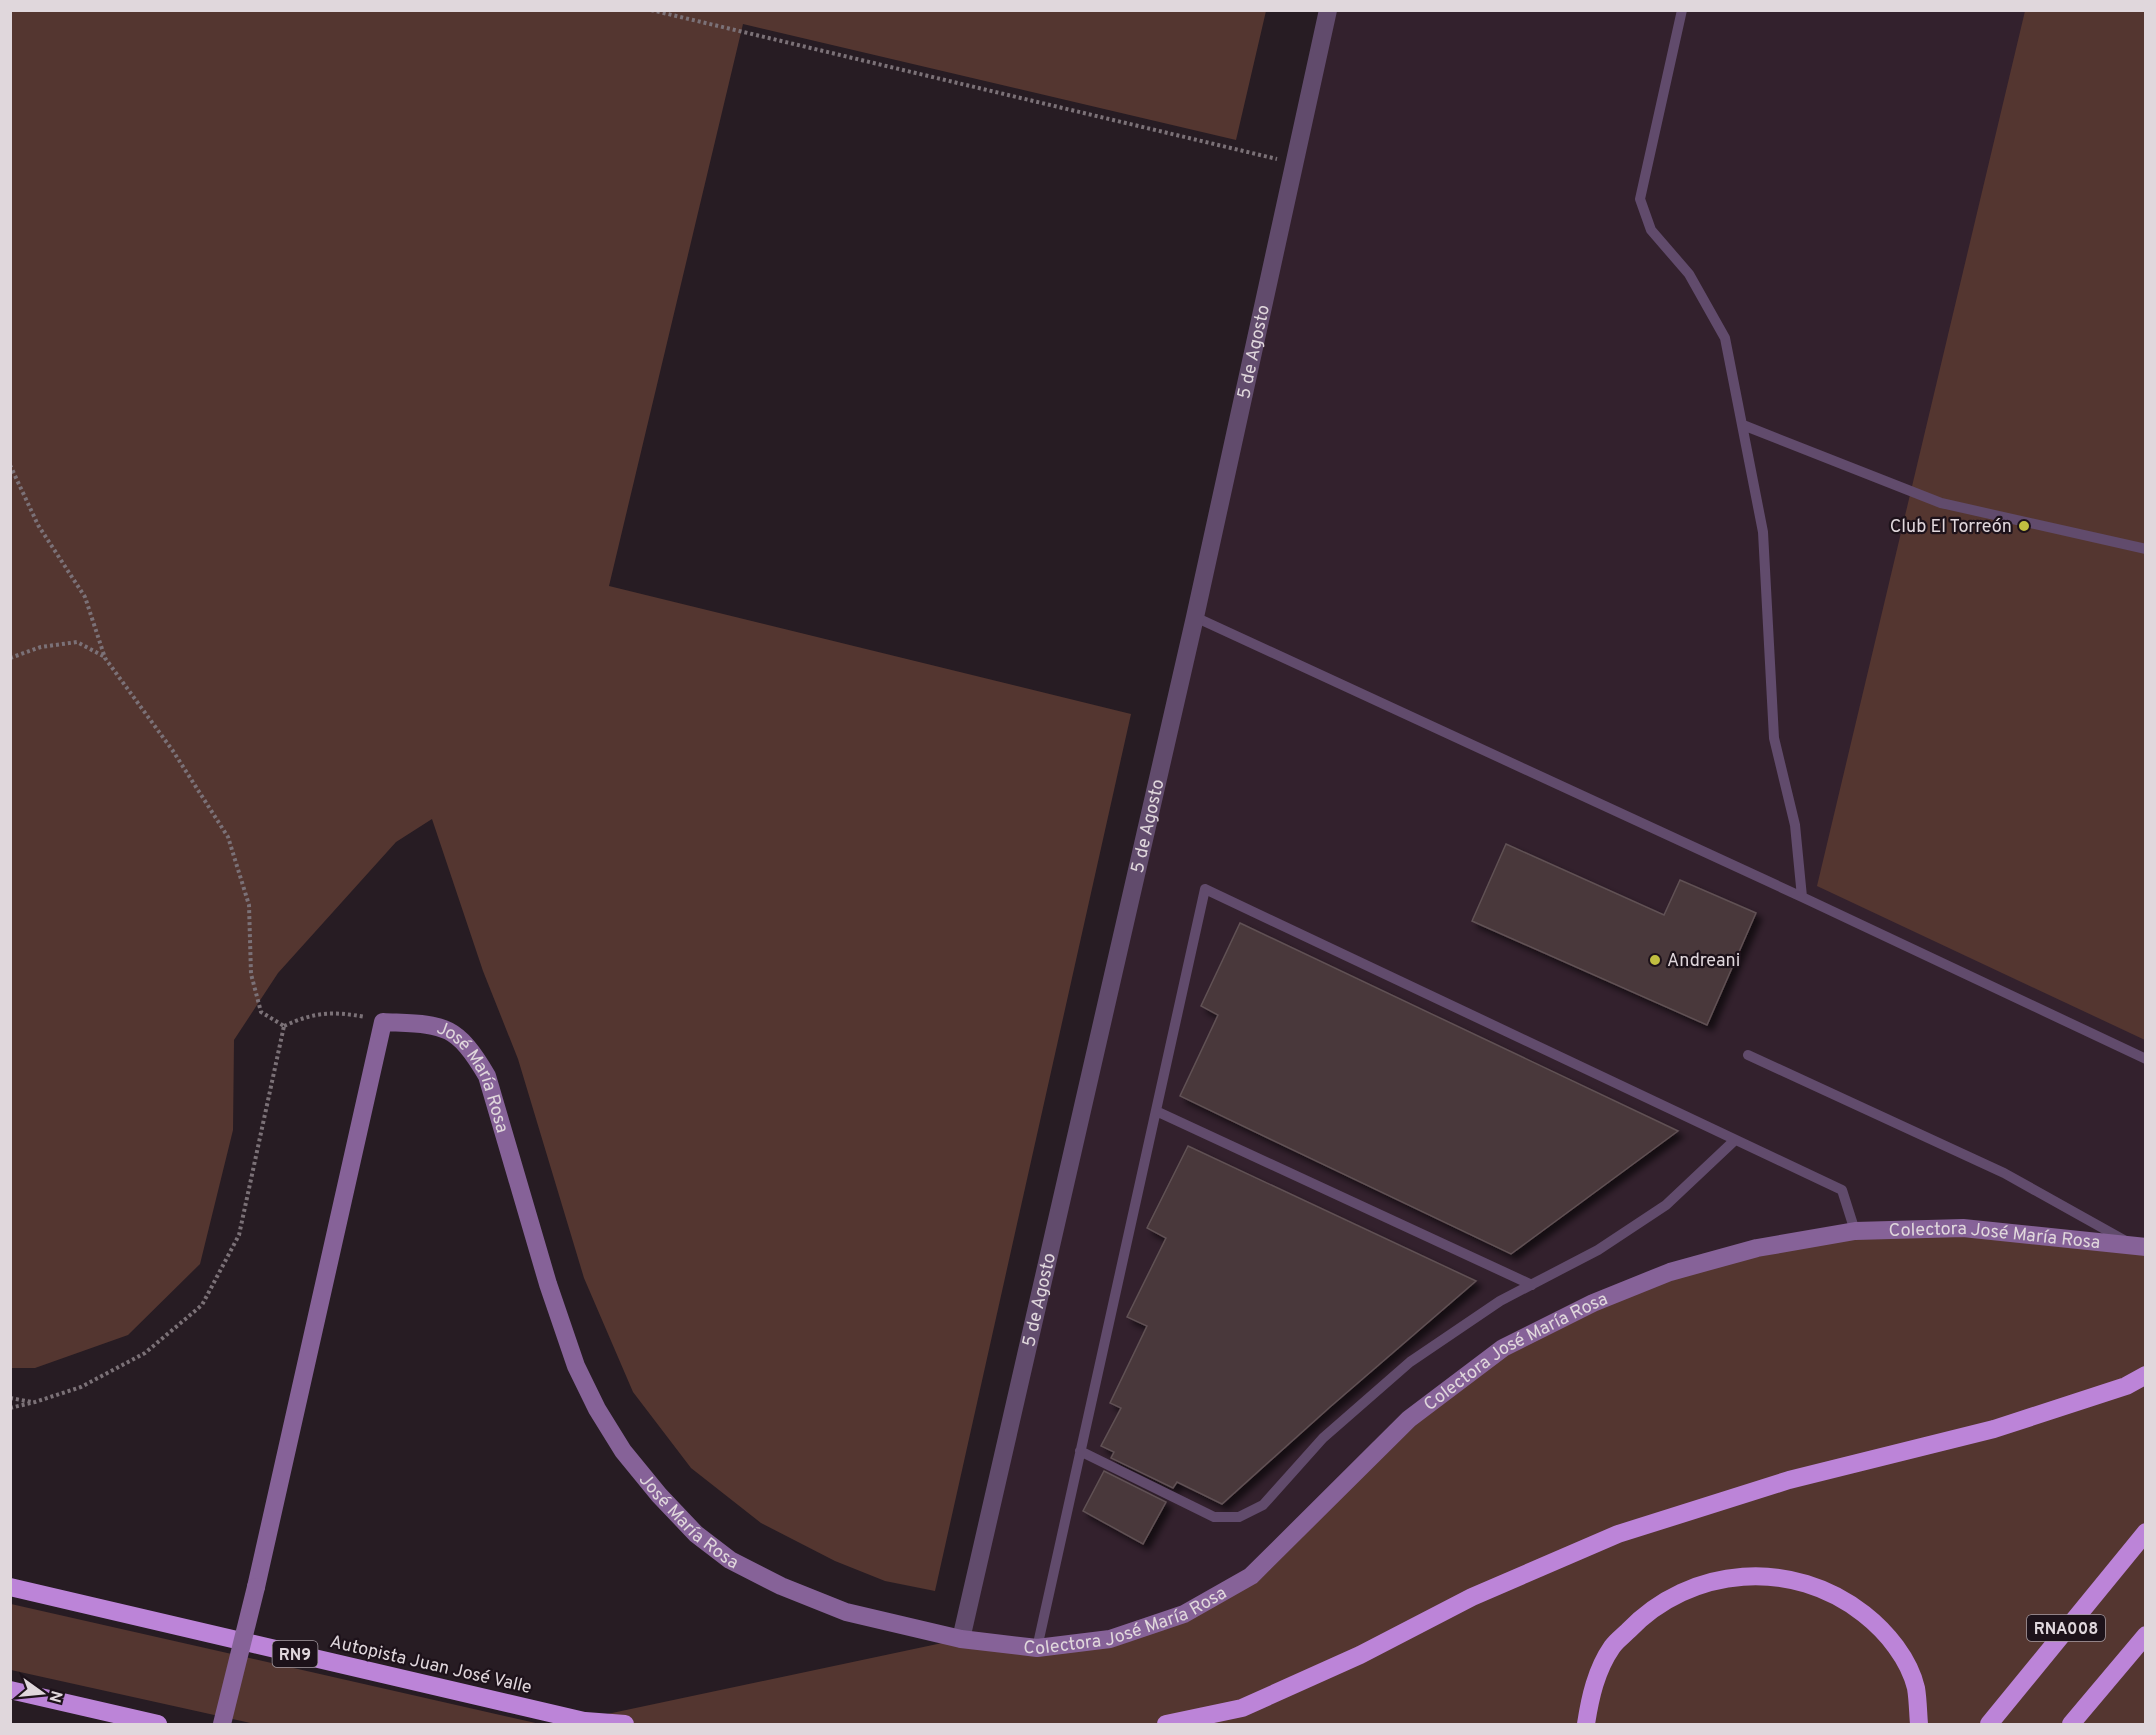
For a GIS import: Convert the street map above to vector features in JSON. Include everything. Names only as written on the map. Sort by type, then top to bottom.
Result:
[{"type":"highway","points":[[1166,1725],[1242,1708],[1360,1655],[1472,1597],[1618,1534],[1789,1480],[1994,1429],[2126,1386],[2145,1376]]},
{"type":"highway","name":"RNA008","points":[[1989,1725],[2145,1532]]},
{"type":"highway","points":[[1586,1725],[1591,1691],[1612,1647],[1645,1613],[1686,1589],[1727,1578],[1772,1576],[1811,1584],[1854,1606],[1876,1624],[1900,1652],[1916,1687],[1919,1725]]},
{"type":"highway","name":"Autopista Juan José Valle","points":[[10,1587],[588,1722],[625,1725]]},
{"type":"highway","points":[[2071,1725],[2145,1635]]},
{"type":"highway","points":[[10,1690],[158,1725]]},
{"type":"main road","name":"José María Rosa","points":[[383,1022],[440,1027],[457,1036],[477,1058],[487,1076],[548,1284],[576,1366],[597,1409],[623,1451],[659,1495],[696,1534],[730,1560],[781,1586],[846,1612],[961,1639]]},
{"type":"main road","points":[[222,1725],[256,1587],[383,1022]]},
{"type":"main road","name":"Colectora José María Rosa","points":[[961,1639],[1037,1648],[1110,1639],[1184,1614],[1251,1576],[1409,1419],[1503,1348],[1593,1303],[1670,1272],[1757,1248],[1855,1231],[1963,1228],[2141,1247]]},
{"type":"street","name":"5 de Agosto","points":[[961,1639],[1195,617],[1328,10]]},
{"type":"lane","points":[[1682,10],[1640,199],[1651,230],[1689,274],[1725,339],[1763,532],[1774,738],[1795,825],[1802,897]]},
{"type":"lane","points":[[1743,425],[1941,503],[2145,549]]},
{"type":"lane","points":[[1195,617],[1802,897],[2145,1059]]},
{"type":"lane","points":[[1037,1648],[1205,889],[1842,1190],[1855,1231]]},
{"type":"lane","points":[[1748,1055],[2004,1173],[2141,1247]]},
{"type":"lane","points":[[1156,1110],[1532,1285]]},
{"type":"lane","points":[[1080,1451],[1214,1517],[1239,1517],[1263,1505],[1323,1438],[1410,1362],[1500,1301],[1598,1250],[1666,1205],[1735,1140]]},
{"type":"path","points":[[651,10],[1294,163]]},
{"type":"path","points":[[10,465],[38,525],[85,597],[105,658],[173,751],[228,837],[249,905],[251,974],[261,1012],[284,1026]]},
{"type":"path","points":[[10,658],[41,647],[76,642],[105,658]]},
{"type":"path","points":[[284,1026],[319,1013],[341,1013],[383,1022]]},
{"type":"path","points":[[10,1408],[81,1387],[145,1353],[202,1305],[239,1235],[284,1026]]},
{"type":"path","points":[[10,1398],[35,1402]]},
{"type":"shaded area","points":[[10,11],[1266,11],[1236,140],[743,24],[609,586],[1131,714],[935,1591],[885,1581],[835,1561],[761,1523],[691,1468],[633,1392],[584,1278],[518,1059],[483,971],[432,819],[396,842],[278,973],[234,1040],[233,1130],[200,1264],[128,1335],[35,1368],[11,1368]]},
{"type":"shaded area","points":[[1328,11],[2145,11],[2145,1247],[1251,1576],[1110,1639],[961,1639]]},
{"type":"shaded area","name":"Club El Torreón","points":[[2025,11],[2145,11],[2145,1040],[1817,886]]},
{"type":"shaded area","points":[[1855,1231],[2145,1247],[2145,1724],[576,1724],[579,1720],[961,1639],[1110,1639],[1251,1576],[1335,1491],[1503,1348],[1670,1272]]},
{"type":"shaded area","points":[[11,1604],[540,1724],[255,1724],[11,1670]]},
{"type":"building","points":[[1506,844],[1664,915],[1680,880],[1756,913],[1707,1025],[1472,921]]},
{"type":"building","points":[[1240,923],[1678,1131],[1511,1254],[1180,1096],[1218,1015],[1201,1006]]},
{"type":"building","points":[[1188,1146],[1476,1281],[1222,1504],[1177,1482],[1173,1488],[1111,1458],[1114,1452],[1101,1446],[1121,1408],[1110,1403],[1147,1326],[1127,1317],[1166,1238],[1147,1228]]},
{"type":"building","points":[[1104,1471],[1166,1502],[1143,1544],[1083,1511]]},
{"type":"place","name":"Club El Torreón","points":[[2024,526]]},
{"type":"place","name":"Andreani","points":[[1655,960]]}]
